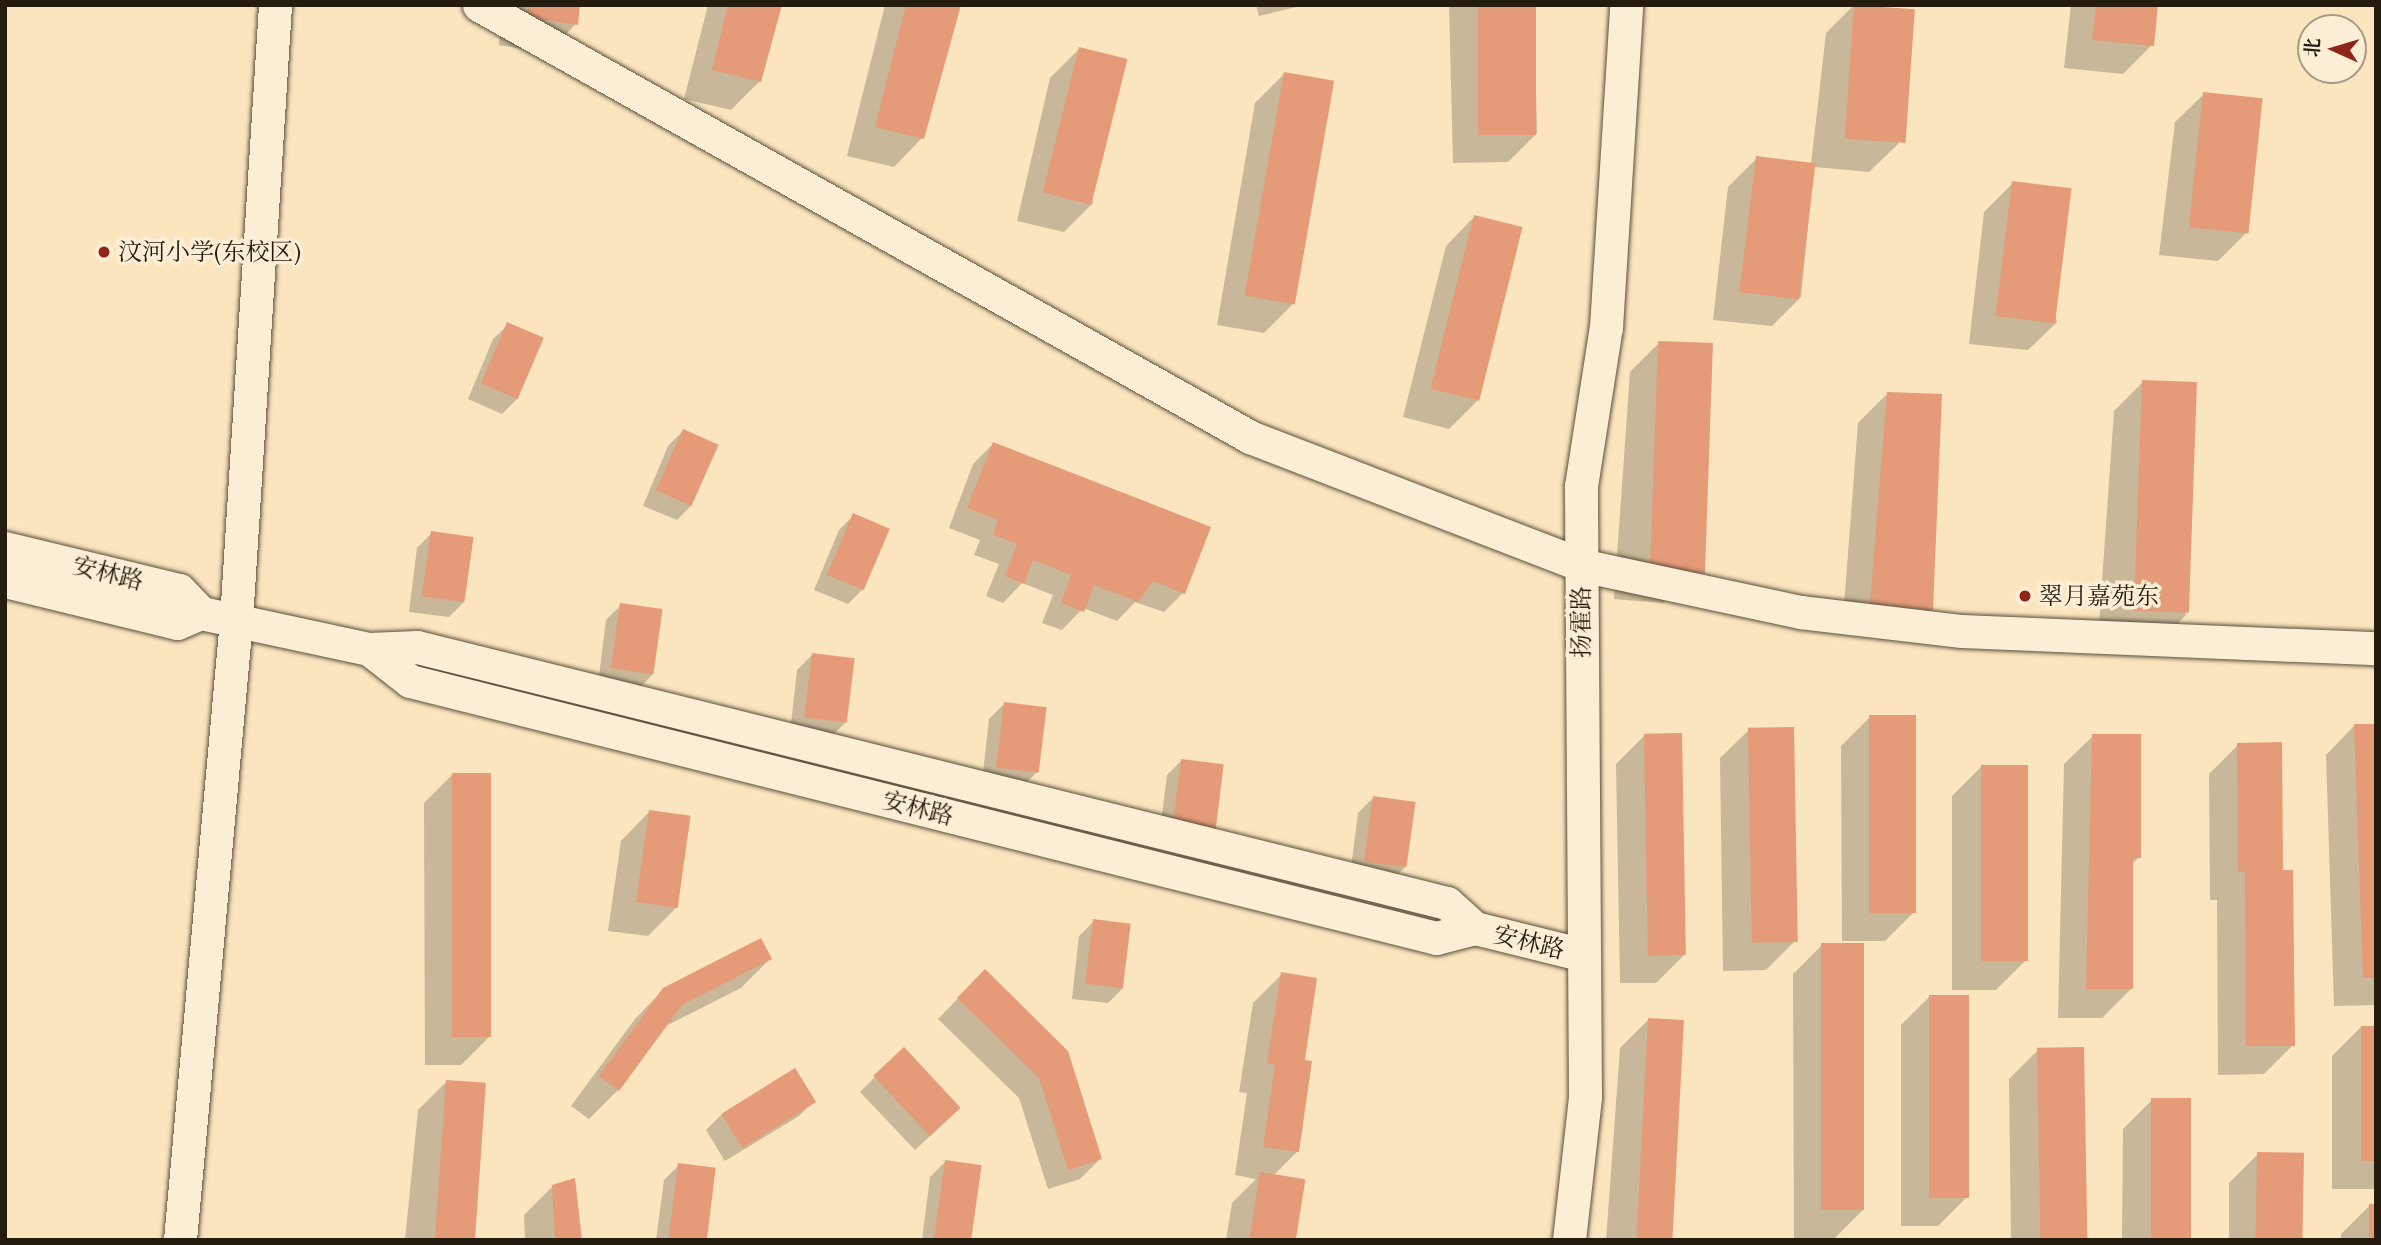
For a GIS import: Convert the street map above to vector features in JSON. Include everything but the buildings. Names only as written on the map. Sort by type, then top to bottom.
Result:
[{"type":"street","points":[[180,1240],[236,620],[275,5]]},
{"type":"street","points":[[479,5],[1250,437],[1581,565],[1800,611],[1962,632],[2376,648]]},
{"type":"street","name":"扬霍路","points":[[1569,1240],[1585,1097],[1581,486],[1606,327],[1626,5]]},
{"type":"street","name":"安林路","points":[[5,548],[179,590],[201,613]]},
{"type":"street","name":"安林路","points":[[5,580],[177,623],[201,613],[369,649],[417,647],[1447,903],[1475,928],[1583,955]]},
{"type":"street","name":"安林路","points":[[369,649],[410,681],[1436,938],[1475,928]]},
{"type":"street","points":[[876,798],[880,763]]},
{"type":"place","name":"汶河小学(东校区)","points":[[104,252]]},
{"type":"place","name":"翠月嘉苑东","points":[[2025,596]]}]
